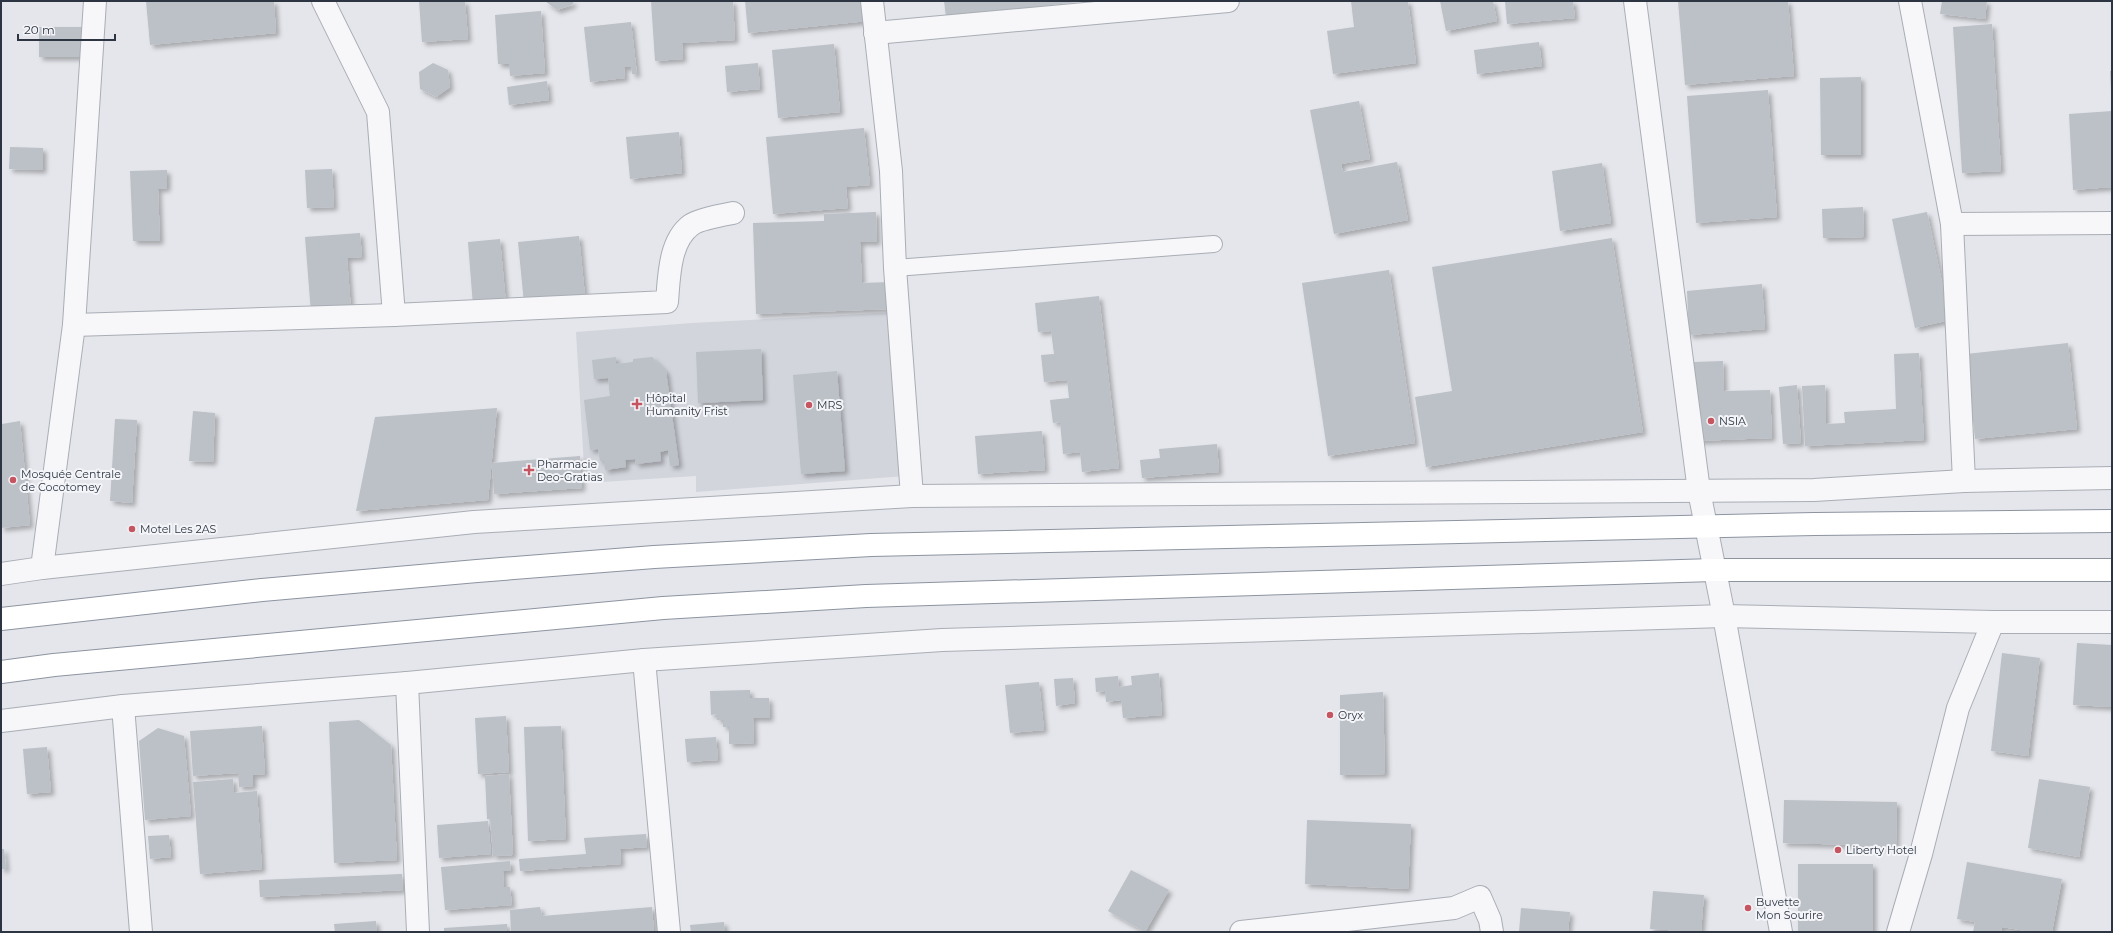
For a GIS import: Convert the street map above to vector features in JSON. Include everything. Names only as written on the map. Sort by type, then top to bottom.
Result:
[{"type":"highway","points":[[1,619],[262,590],[477,571],[654,557],[855,546],[1707,528],[1815,524],[2112,521]]},
{"type":"highway","points":[[1,672],[54,665],[663,608],[866,596],[1714,570],[2112,570]]},
{"type":"street","points":[[42,568],[74,325],[95,1]]},
{"type":"street","points":[[323,1],[378,112],[394,315]]},
{"type":"street","points":[[872,1],[891,171],[895,268],[912,496]]},
{"type":"street","points":[[875,33],[1228,1]]},
{"type":"street","points":[[1635,1],[1699,491],[1724,616],[1781,932]]},
{"type":"street","points":[[1910,1],[1952,224],[1964,481]]},
{"type":"street","points":[[74,325],[394,315],[667,302],[670,263],[682,234],[692,224],[733,213]]},
{"type":"street","points":[[1952,224],[2112,223]]},
{"type":"street","points":[[1,574],[42,568],[474,522],[912,496],[1814,490],[1964,481],[2112,478]]},
{"type":"street","points":[[1,721],[122,706],[406,683],[644,660],[942,640],[1724,616],[1993,622],[2112,622]]},
{"type":"street","points":[[1898,932],[1921,854],[1958,708],[1993,622]]},
{"type":"street","points":[[644,660],[669,932]]},
{"type":"street","points":[[406,683],[418,932]]},
{"type":"street","points":[[122,706],[141,932]]},
{"type":"street","points":[[1241,932],[1454,908],[1480,897],[1490,920],[1492,932]]},
{"type":"lane","points":[[895,268],[1214,244]]},
{"type":"shaded area","points":[[899,312],[905,476],[696,492],[696,476],[585,483],[576,332],[692,323]]},
{"type":"building","points":[[146,1],[274,1],[276,33],[150,45]]},
{"type":"building","points":[[419,1],[465,1],[468,39],[422,42]]},
{"type":"building","points":[[545,1],[574,1],[572,5],[557,10]]},
{"type":"building","points":[[651,1],[733,1],[735,40],[682,43],[683,59],[655,61]]},
{"type":"building","points":[[745,1],[866,1],[868,21],[748,33]]},
{"type":"building","points":[[944,1],[1078,1],[1078,2],[946,17]]},
{"type":"building","points":[[1351,1],[1408,1],[1416,63],[1333,74],[1327,31],[1354,27]]},
{"type":"building","points":[[1440,1],[1493,1],[1497,21],[1446,31]]},
{"type":"building","points":[[1505,1],[1573,1],[1575,18],[1507,24]]},
{"type":"building","points":[[1678,1],[1788,1],[1794,76],[1685,85]]},
{"type":"building","points":[[1942,1],[1987,1],[1985,19],[1940,14]]},
{"type":"building","points":[[541,11],[545,73],[510,76],[509,64],[498,64],[495,15]]},
{"type":"building","points":[[631,22],[637,74],[632,74],[631,67],[624,67],[625,78],[590,82],[584,27]]},
{"type":"building","points":[[1992,24],[2001,171],[1962,173],[1953,27]]},
{"type":"building","points":[[39,27],[89,27],[89,57],[39,57]]},
{"type":"building","points":[[1539,42],[1542,66],[1477,74],[1474,50]]},
{"type":"building","points":[[834,44],[840,112],[778,118],[772,50]]},
{"type":"building","points":[[433,63],[448,70],[450,87],[436,97],[420,89],[419,72]]},
{"type":"building","points":[[758,63],[760,89],[727,92],[725,66]]},
{"type":"building","points":[[2110,71],[2112,71],[2112,89],[2111,89]]},
{"type":"building","points":[[1861,77],[1861,155],[1821,155],[1820,78]]},
{"type":"building","points":[[547,81],[549,100],[509,105],[507,87]]},
{"type":"building","points":[[1768,90],[1777,217],[1696,223],[1687,96]]},
{"type":"building","points":[[1359,101],[1370,159],[1341,164],[1343,172],[1397,162],[1408,220],[1334,234],[1310,110]]},
{"type":"building","points":[[2112,111],[2112,187],[2073,190],[2069,114]]},
{"type":"building","points":[[864,128],[870,185],[846,187],[848,208],[773,214],[766,137]]},
{"type":"building","points":[[679,132],[682,173],[630,179],[626,137]]},
{"type":"building","points":[[10,147],[43,148],[43,170],[9,169]]},
{"type":"building","points":[[1602,163],[1611,223],[1560,231],[1552,171]]},
{"type":"building","points":[[332,169],[334,207],[307,208],[305,170]]},
{"type":"building","points":[[167,170],[167,188],[158,189],[160,241],[133,241],[130,171]]},
{"type":"building","points":[[1863,207],[1864,237],[1823,238],[1822,209]]},
{"type":"building","points":[[876,212],[877,242],[860,242],[862,283],[891,282],[891,309],[756,314],[753,223],[824,221],[824,214]]},
{"type":"building","points":[[1927,212],[1950,320],[1915,328],[1892,219]]},
{"type":"building","points":[[360,233],[362,257],[347,258],[351,309],[311,313],[305,237]]},
{"type":"building","points":[[579,236],[585,296],[524,303],[518,242]]},
{"type":"building","points":[[1612,238],[1643,432],[1426,467],[1415,397],[1452,391],[1432,267]]},
{"type":"building","points":[[500,239],[506,304],[473,306],[468,242]]},
{"type":"building","points":[[1389,270],[1415,443],[1328,456],[1302,283]]},
{"type":"building","points":[[1762,284],[1765,329],[1689,335],[1687,291]]},
{"type":"building","points":[[1099,296],[1119,468],[1082,472],[1080,452],[1063,454],[1060,422],[1053,423],[1050,400],[1069,398],[1067,380],[1044,382],[1041,355],[1054,354],[1051,331],[1038,332],[1035,303]]},
{"type":"building","points":[[2068,343],[2077,429],[1975,439],[1966,354]]},
{"type":"building","points":[[761,349],[763,400],[698,403],[696,352]]},
{"type":"building","points":[[1919,353],[1924,440],[1805,446],[1802,386],[1825,385],[1826,424],[1845,423],[1844,412],[1896,409],[1894,354]]},
{"type":"building","points":[[616,357],[616,364],[633,362],[633,359],[652,357],[666,371],[679,465],[670,466],[668,450],[660,452],[661,461],[636,464],[635,459],[625,460],[626,467],[605,470],[604,461],[600,461],[598,449],[590,450],[584,400],[610,396],[608,378],[594,379],[592,360]]},
{"type":"building","points":[[1723,361],[1724,391],[1770,390],[1772,438],[1696,441],[1694,362]]},
{"type":"building","points":[[837,371],[845,471],[801,474],[793,375]]},
{"type":"building","points":[[1797,385],[1801,443],[1783,444],[1779,387]]},
{"type":"building","points":[[497,408],[488,500],[356,511],[375,417]]},
{"type":"building","points":[[193,411],[215,413],[213,462],[189,461]]},
{"type":"building","points":[[115,419],[137,420],[132,503],[110,501]]},
{"type":"building","name":"Mosquée Centrale de Cocotomey","points":[[20,421],[30,525],[1,528],[2,424]]},
{"type":"building","points":[[1042,431],[1045,470],[978,474],[975,436]]},
{"type":"building","points":[[1217,444],[1219,472],[1142,478],[1140,460],[1160,458],[1159,449]]},
{"type":"building","points":[[580,456],[582,488],[494,494],[492,463]]},
{"type":"building","points":[[2077,643],[2112,645],[2112,707],[2073,705]]},
{"type":"building","points":[[2002,653],[2040,658],[2028,756],[1991,751]]},
{"type":"building","points":[[1159,673],[1162,715],[1123,718],[1121,700],[1106,702],[1105,691],[1096,692],[1095,678],[1118,676],[1119,687],[1132,685],[1131,676]]},
{"type":"building","points":[[1073,678],[1075,703],[1056,706],[1054,679]]},
{"type":"building","points":[[1039,682],[1044,730],[1010,733],[1005,685]]},
{"type":"building","points":[[750,690],[750,698],[769,698],[770,718],[753,718],[754,743],[729,744],[729,727],[723,727],[723,720],[717,720],[717,714],[711,715],[710,691]]},
{"type":"building","points":[[1383,692],[1385,774],[1340,775],[1340,695]]},
{"type":"building","points":[[506,716],[509,772],[478,774],[475,718]]},
{"type":"building","points":[[359,720],[391,745],[397,860],[334,863],[329,722]]},
{"type":"building","points":[[262,726],[265,774],[253,775],[253,786],[239,787],[238,773],[193,776],[190,731]]},
{"type":"building","points":[[561,726],[566,839],[528,841],[524,727]]},
{"type":"building","points":[[158,728],[184,736],[191,816],[145,820],[139,741]]},
{"type":"building","points":[[716,737],[718,760],[687,762],[685,739]]},
{"type":"building","points":[[47,747],[51,792],[27,794],[23,749]]},
{"type":"building","points":[[509,774],[513,855],[493,856],[490,819],[487,819],[485,776]]},
{"type":"building","points":[[233,779],[234,793],[257,791],[262,869],[200,874],[193,782]]},
{"type":"building","points":[[2039,779],[2090,787],[2079,857],[2028,848]]},
{"type":"building","points":[[1784,800],[1897,802],[1896,846],[1783,843]]},
{"type":"building","points":[[1307,820],[1411,824],[1408,889],[1305,884]]},
{"type":"building","points":[[488,821],[491,854],[439,858],[437,825]]},
{"type":"building","points":[[646,834],[647,847],[620,849],[621,864],[520,871],[519,859],[586,854],[584,838]]},
{"type":"building","points":[[169,835],[171,857],[150,859],[148,836]]},
{"type":"building","points":[[1,849],[4,849],[6,869],[1,869]]},
{"type":"building","points":[[510,861],[511,871],[503,871],[504,887],[510,887],[512,905],[445,910],[441,867]]},
{"type":"building","points":[[1967,862],[2062,879],[2052,932],[2032,932],[2002,927],[2001,932],[1973,932],[1975,922],[1957,919]]},
{"type":"building","points":[[1798,864],[1873,864],[1873,932],[1798,932]]},
{"type":"building","points":[[1131,870],[1169,890],[1145,932],[1108,911]]},
{"type":"building","points":[[402,874],[403,890],[260,897],[259,880]]},
{"type":"building","points":[[1653,891],[1704,895],[1701,932],[1650,929]]},
{"type":"building","points":[[540,907],[542,916],[652,907],[654,932],[511,932],[510,910]]},
{"type":"building","points":[[1521,908],[1570,912],[1568,932],[1519,932]]},
{"type":"building","points":[[376,921],[377,932],[335,932],[334,924]]},
{"type":"building","points":[[724,922],[725,932],[691,932],[690,925]]},
{"type":"building","points":[[507,924],[507,932],[444,932],[444,928]]},
{"type":"place","name":"Hôpital Humanity Frist","points":[[637,404]]},
{"type":"place","name":"MRS","points":[[809,405]]},
{"type":"place","name":"NSIA","points":[[1711,421]]},
{"type":"place","name":"Pharmacie Deo-Gratias","points":[[529,470]]},
{"type":"place","name":"Mosquée Centrale de Cocotomey","points":[[13,480]]},
{"type":"place","name":"Motel Les 2AS","points":[[132,529]]},
{"type":"place","name":"Oryx","points":[[1330,715]]},
{"type":"place","name":"Liberty Hotel","points":[[1838,850]]},
{"type":"place","name":"Buvette Mon Sourire","points":[[1748,908]]}]
